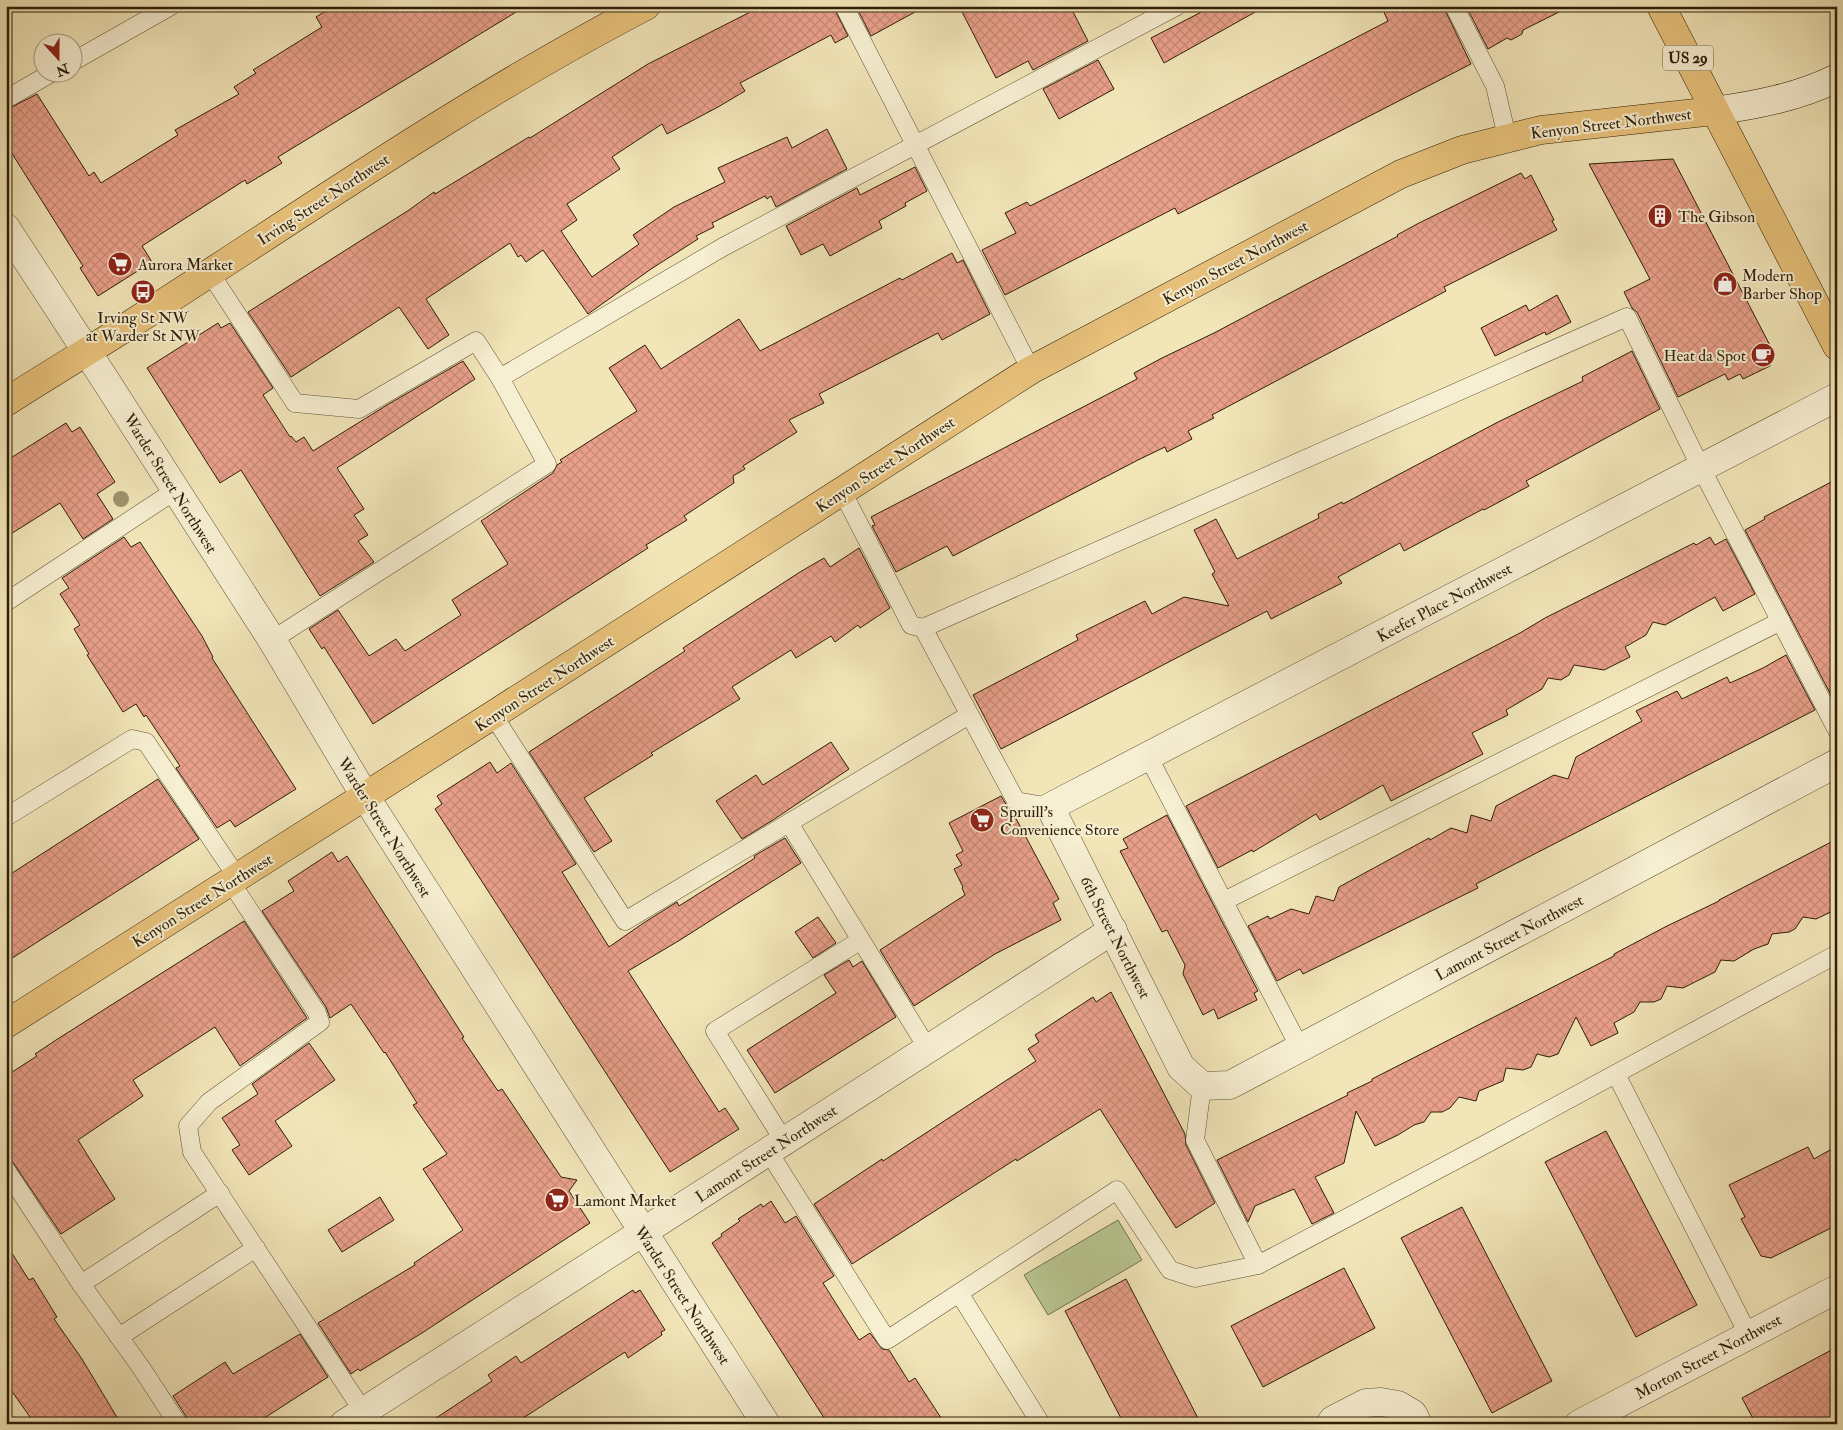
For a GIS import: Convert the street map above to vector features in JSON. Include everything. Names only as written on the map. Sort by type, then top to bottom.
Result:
[{"type":"main road","name":"Irving Street Northwest","points":[[6,402],[507,83],[646,6]]},
{"type":"main road","name":"US 29","points":[[1661,6],[1837,346]]},
{"type":"main road","name":"Kenyon Street Northwest","points":[[6,1024],[1031,370],[1401,174],[1462,150],[1541,130],[1579,124],[1714,110]]},
{"type":"street","name":"Kenyon Street Northwest","points":[[1714,110],[1775,101],[1837,78]]},
{"type":"street","name":"Warder Street Northwest","points":[[10,241],[87,351],[272,640],[365,796],[766,1424]]},
{"type":"street","name":"Keefer Place Northwest","points":[[1050,807],[1837,397]]},
{"type":"street","name":"Lamont Street Northwest","points":[[1202,1086],[1230,1085],[1837,763]]},
{"type":"street","name":"6th Street Northwest","points":[[1050,807],[1181,1067],[1202,1086]]},
{"type":"street","name":"Lamont Street Northwest","points":[[354,1417],[1113,930]]},
{"type":"street","name":"Morton Street Northwest","points":[[1579,1424],[1837,1289]]},
{"type":"street","points":[[1330,1424],[1333,1420],[1366,1403],[1381,1402],[1398,1405],[1413,1414],[1418,1424]]},
{"type":"lane","points":[[82,56],[171,6]]},
{"type":"lane","points":[[844,6],[1031,370]]},
{"type":"lane","points":[[500,378],[723,247],[1177,6]]},
{"type":"lane","points":[[1454,6],[1495,86],[1507,138]]},
{"type":"lane","points":[[6,99],[36,82]]},
{"type":"lane","points":[[210,273],[295,402],[359,408],[476,341],[500,378],[546,464],[272,640]]},
{"type":"lane","points":[[842,491],[911,625],[922,628],[1627,317],[1702,468],[1837,730]]},
{"type":"lane","points":[[6,602],[176,490]]},
{"type":"lane","points":[[1224,901],[1781,621]]},
{"type":"lane","points":[[922,628],[1016,801],[1050,807]]},
{"type":"lane","points":[[493,715],[625,921],[969,715]]},
{"type":"lane","points":[[6,817],[132,739],[146,742],[317,1013],[320,1022],[209,1102],[188,1126],[192,1152],[256,1248],[354,1417]]},
{"type":"lane","points":[[1148,756],[1300,1048]]},
{"type":"lane","points":[[789,823],[928,1049]]},
{"type":"lane","points":[[861,940],[715,1032],[776,1146],[887,1340],[1117,1190],[1170,1270],[1195,1278],[1258,1265],[1837,954]]},
{"type":"lane","points":[[1616,1074],[1748,1334]]},
{"type":"lane","points":[[1202,1086],[1195,1140],[1258,1265]]},
{"type":"lane","points":[[6,1170],[81,1284],[178,1424]]},
{"type":"lane","points":[[81,1284],[220,1193]]},
{"type":"lane","points":[[119,1337],[256,1248]]},
{"type":"lane","points":[[959,1293],[1042,1424]]},
{"type":"green space","points":[[1118,1220],[1142,1260],[1048,1315],[1024,1275]]},
{"type":"building","points":[[334,6],[526,6],[278,157],[282,163],[247,184],[245,180],[142,246],[152,262],[98,296],[80,268],[83,266],[6,144],[6,110],[37,94],[89,176],[94,172],[101,183],[178,135],[175,130],[239,94],[234,87],[256,73],[253,70],[322,27],[316,17]]},
{"type":"building","points":[[762,6],[833,6],[848,36],[835,43],[831,35],[740,83],[745,91],[718,107],[667,134],[662,124],[612,157],[620,169],[567,204],[577,220],[561,231],[592,277],[639,244],[633,235],[674,207],[725,182],[718,168],[787,137],[792,148],[827,129],[847,169],[776,207],[771,196],[767,199],[765,196],[712,223],[714,227],[696,236],[698,239],[651,269],[588,314],[543,250],[526,262],[521,255],[518,257],[510,243],[426,299],[449,335],[428,349],[399,307],[291,377],[248,312],[409,210],[434,192],[435,194],[530,138],[648,64]]},
{"type":"building","points":[[856,6],[926,6],[871,36]]},
{"type":"building","points":[[959,6],[1070,6],[1088,41],[1033,70],[1028,61],[996,78]]},
{"type":"building","points":[[1213,6],[1266,6],[1164,63],[1151,38]]},
{"type":"building","points":[[1381,6],[1443,6],[1471,64],[1178,214],[1175,208],[1005,295],[982,250],[1016,233],[1005,213],[1027,202],[1030,206],[1078,182],[1388,21]]},
{"type":"building","points":[[1466,6],[1571,6],[1523,30],[1522,34],[1511,40],[1507,38],[1488,49]]},
{"type":"building","points":[[1098,60],[1114,89],[1059,119],[1043,89]]},
{"type":"building","points":[[1673,159],[1774,353],[1770,366],[1743,379],[1740,374],[1728,380],[1725,374],[1678,397],[1637,312],[1632,308],[1624,292],[1650,279],[1589,164]]},
{"type":"building","points":[[915,167],[927,191],[905,203],[906,206],[879,221],[882,228],[830,256],[823,244],[801,255],[786,226],[857,188],[860,195]]},
{"type":"building","points":[[1521,173],[1525,179],[1531,175],[1554,220],[1552,221],[1557,230],[1444,287],[1446,291],[1212,415],[1214,418],[1188,431],[1192,439],[1167,452],[1165,447],[1138,460],[953,556],[947,546],[896,572],[872,526],[875,525],[871,517],[1137,379],[1134,373],[1162,358],[1214,333],[1398,236],[1419,223]]},
{"type":"building","points":[[952,253],[957,263],[963,260],[990,314],[942,340],[938,333],[819,394],[824,403],[789,420],[797,432],[743,466],[745,469],[733,476],[734,483],[684,516],[687,520],[646,545],[648,548],[373,724],[324,647],[322,649],[309,629],[338,610],[369,656],[396,639],[405,651],[461,615],[452,600],[508,564],[481,521],[553,473],[557,465],[562,462],[560,460],[637,411],[609,368],[645,345],[661,369],[739,319],[760,351]]},
{"type":"building","points":[[1557,295],[1571,322],[1546,335],[1545,332],[1495,356],[1481,328],[1526,305],[1529,311]]},
{"type":"building","points":[[218,323],[221,328],[230,323],[273,388],[263,395],[290,437],[296,442],[304,437],[313,451],[463,361],[475,379],[337,468],[364,509],[354,515],[368,535],[358,541],[374,562],[320,596],[241,470],[220,483],[147,368]]},
{"type":"building","points":[[1632,351],[1660,409],[1526,481],[1529,486],[1484,510],[1404,551],[1400,543],[1338,577],[1342,583],[1271,619],[1267,611],[1001,749],[973,695],[1078,640],[1076,635],[1145,601],[1152,614],[1184,597],[1229,606],[1212,574],[1215,572],[1194,530],[1216,519],[1237,559],[1319,518],[1318,514],[1342,502],[1343,504],[1498,422],[1583,381],[1582,377]]},
{"type":"building","points":[[66,423],[72,432],[80,427],[115,482],[97,494],[113,519],[83,539],[60,503],[6,537],[6,461]]},
{"type":"building","points":[[1837,479],[1837,699],[1834,701],[1745,530],[1765,519],[1764,517]]},
{"type":"building","points":[[124,537],[131,547],[140,542],[202,636],[212,658],[296,789],[235,827],[230,820],[217,828],[176,768],[180,766],[146,715],[144,717],[136,704],[123,712],[87,655],[89,654],[74,629],[80,625],[60,594],[69,588],[62,578]]},
{"type":"building","points":[[1710,537],[1715,545],[1726,539],[1755,594],[1723,611],[1715,597],[1665,625],[1653,622],[1646,635],[1625,647],[1630,657],[1604,670],[1574,665],[1569,675],[1561,680],[1548,678],[1542,689],[1506,710],[1508,715],[1472,733],[1483,754],[1391,801],[1383,785],[1320,820],[1316,814],[1253,852],[1252,850],[1218,868],[1186,806],[1520,633],[1545,618],[1694,543],[1696,545]]},
{"type":"building","points":[[859,548],[890,608],[860,628],[858,625],[835,642],[831,636],[796,658],[791,650],[732,687],[740,699],[651,753],[653,755],[584,798],[612,841],[594,852],[529,752],[685,651],[683,648],[800,572],[824,558],[830,567]]},
{"type":"building","points":[[1786,655],[1815,710],[1476,884],[1478,888],[1303,974],[1300,969],[1277,981],[1248,926],[1268,916],[1270,919],[1291,909],[1309,914],[1316,896],[1334,901],[1339,887],[1429,838],[1430,840],[1451,828],[1467,833],[1471,815],[1491,821],[1496,806],[1554,775],[1568,779],[1576,757],[1642,721],[1636,711],[1677,691],[1682,699],[1727,677],[1730,683]]},
{"type":"building","points":[[831,742],[849,769],[742,839],[716,801],[756,775],[763,785]]},
{"type":"building","points":[[490,762],[497,773],[511,763],[576,864],[562,872],[609,947],[677,902],[679,906],[755,858],[754,856],[785,838],[801,863],[628,971],[719,1112],[725,1108],[739,1129],[670,1172],[435,809],[442,804],[437,796]]},
{"type":"building","points":[[158,779],[199,839],[6,962],[6,877]]},
{"type":"building","points":[[1001,796],[1012,811],[1059,899],[1053,903],[1061,920],[995,954],[914,1006],[880,950],[965,895],[954,869],[962,865],[956,855],[963,851],[949,823]]},
{"type":"building","points":[[1167,815],[1258,991],[1254,993],[1257,1000],[1218,1019],[1214,1009],[1203,1015],[1183,974],[1185,965],[1167,930],[1162,932],[1120,851],[1128,848],[1123,839]]},
{"type":"building","points":[[1837,839],[1837,909],[1816,919],[1803,917],[1795,929],[1789,932],[1772,934],[1768,944],[1754,949],[1734,961],[1721,960],[1715,972],[1683,988],[1667,986],[1661,999],[1654,1002],[1640,1002],[1634,1012],[1614,1023],[1618,1033],[1591,1046],[1576,1017],[1558,1054],[1549,1057],[1537,1054],[1531,1067],[1523,1070],[1506,1068],[1503,1081],[1479,1091],[1476,1101],[1459,1097],[1450,1108],[1442,1112],[1431,1112],[1424,1122],[1414,1125],[1375,1146],[1356,1111],[1344,1163],[1315,1177],[1334,1213],[1312,1224],[1294,1189],[1255,1206],[1248,1222],[1217,1160],[1348,1095],[1347,1093],[1372,1081],[1372,1079],[1614,956],[1614,954],[1667,926]]},
{"type":"building","points":[[332,852],[338,862],[347,856],[464,1037],[462,1038],[498,1091],[502,1089],[561,1177],[577,1180],[569,1191],[590,1223],[422,1333],[360,1371],[358,1369],[351,1374],[318,1323],[415,1265],[414,1263],[463,1230],[423,1169],[447,1154],[413,1105],[417,1103],[385,1052],[351,1004],[330,1018],[326,1007],[262,911],[294,891],[288,881]]},
{"type":"building","points":[[818,917],[836,943],[813,958],[795,932]]},
{"type":"building","points":[[244,921],[307,1018],[240,1066],[215,1027],[133,1080],[143,1096],[78,1140],[115,1199],[61,1234],[6,1152],[6,1076],[37,1056],[35,1054],[56,1040]]},
{"type":"building","points":[[849,960],[853,967],[862,961],[896,1017],[775,1093],[747,1050],[836,993],[824,975]]},
{"type":"building","points":[[1111,992],[1185,1134],[1186,1145],[1215,1203],[1176,1228],[1100,1109],[1017,1161],[1016,1159],[852,1264],[814,1204],[1036,1061],[1028,1049],[1039,1042],[1035,1035],[1093,997],[1096,1002]]},
{"type":"building","points":[[309,1043],[335,1080],[275,1121],[292,1146],[249,1175],[232,1150],[240,1145],[222,1118],[258,1094],[252,1084]]},
{"type":"building","points":[[1606,1131],[1697,1305],[1636,1337],[1545,1162]]},
{"type":"building","points":[[1837,1146],[1837,1225],[1771,1258],[1761,1256],[1741,1219],[1745,1217],[1729,1185],[1808,1147],[1814,1159]]},
{"type":"building","points":[[380,1197],[394,1220],[342,1252],[328,1230]]},
{"type":"building","points":[[771,1201],[785,1223],[796,1216],[834,1276],[823,1283],[859,1340],[870,1333],[882,1349],[889,1350],[909,1382],[915,1378],[945,1424],[828,1424],[712,1243],[722,1236],[721,1234],[740,1221],[738,1219],[761,1204],[763,1207]]},
{"type":"building","points":[[1462,1207],[1552,1381],[1492,1413],[1401,1238]]},
{"type":"building","points":[[6,1244],[29,1280],[33,1278],[57,1317],[54,1319],[82,1359],[121,1424],[35,1424],[6,1383]]},
{"type":"building","points":[[1344,1268],[1375,1328],[1263,1387],[1231,1326]]},
{"type":"building","points":[[1126,1279],[1201,1424],[1124,1424],[1065,1311]]},
{"type":"building","points":[[633,1290],[635,1293],[640,1290],[665,1330],[661,1332],[662,1335],[628,1358],[625,1352],[514,1424],[427,1424],[492,1381],[488,1375],[516,1356],[521,1363]]},
{"type":"building","points":[[300,1334],[328,1377],[255,1424],[189,1424],[173,1396],[225,1362],[233,1374]]},
{"type":"building","points":[[1837,1347],[1837,1424],[1756,1424],[1742,1398]]},
{"type":"place","name":"The Gibson","points":[[1660,216]]},
{"type":"place","name":"Aurora Market","points":[[120,264]]},
{"type":"place","name":"Modern Barber Shop","points":[[1725,284]]},
{"type":"place","name":"Irving St NW at Warder St NW","points":[[143,292]]},
{"type":"place","name":"Heat da Spot","points":[[1763,355]]},
{"type":"place","name":"Spruill's Convenience Store","points":[[982,820]]},
{"type":"place","name":"Lamont Market","points":[[557,1200]]}]
